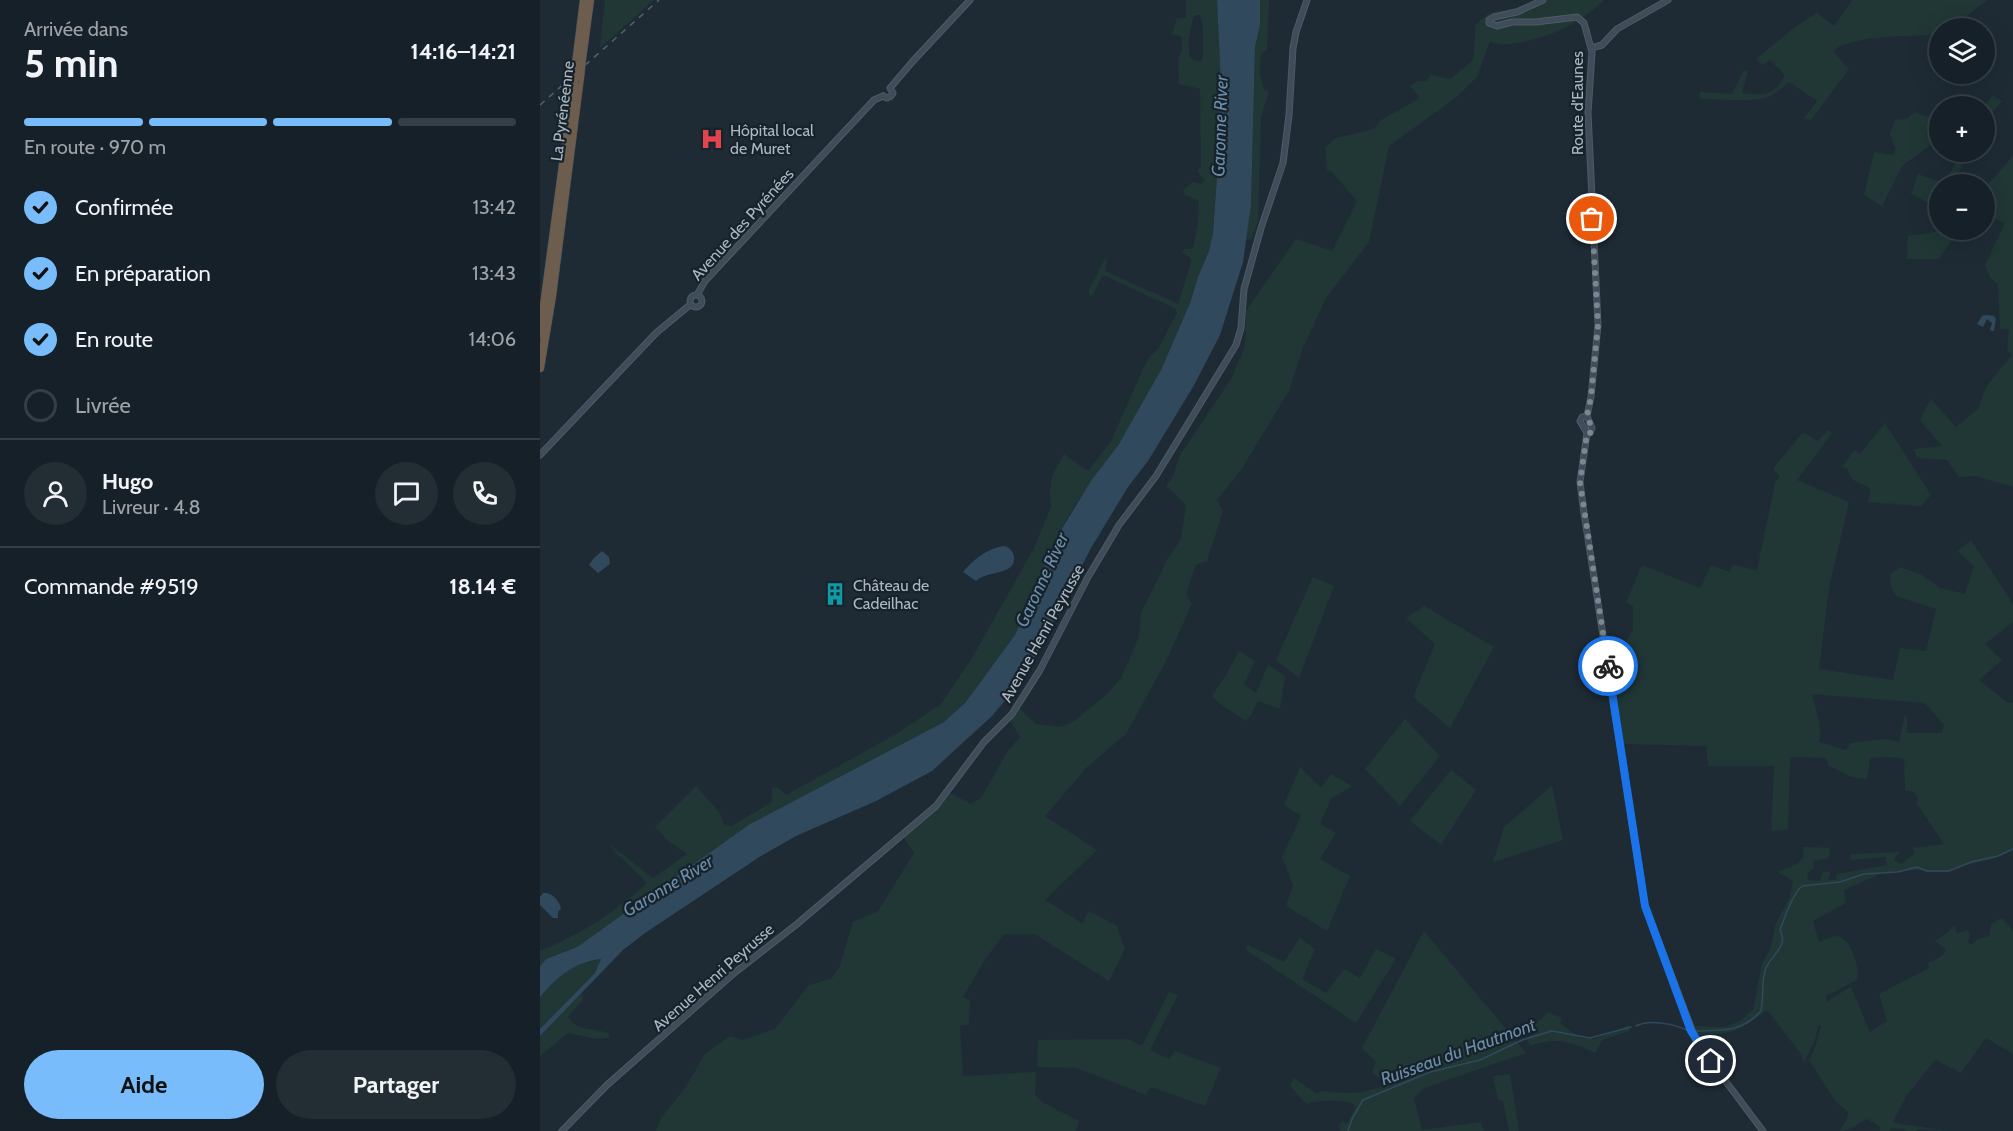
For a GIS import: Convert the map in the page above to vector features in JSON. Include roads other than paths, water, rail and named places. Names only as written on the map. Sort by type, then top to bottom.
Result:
[{"type":"highway","name":"La Pyrénéenne","points":[[540,368],[552,296],[584,0]]},
{"type":"highway","name":"La Pyrénéenne","points":[[579,62],[590,0]]},
{"type":"highway","name":"La Pyrénéenne","points":[[540,335],[577,80]]},
{"type":"main road","name":"Avenue des Pyrénées","points":[[697,295],[705,281],[874,100],[883,96],[890,97],[893,93],[890,88],[970,0]]},
{"type":"main road","name":"Avenue Henri Peyrusse","points":[[562,1131],[607,1085],[733,974],[797,924],[936,806],[984,742],[1012,714],[1058,638],[1088,577],[1119,525],[1156,476],[1236,345],[1241,328],[1244,289],[1282,163],[1289,115],[1293,48],[1307,0]]},
{"type":"main road","name":"Route d'Eaunes","points":[[1543,0],[1517,12],[1494,17],[1489,20],[1489,23],[1497,26],[1512,22],[1536,22],[1577,16],[1584,22],[1592,48],[1588,106],[1598,325],[1587,416],[1592,428],[1590,433],[1587,433],[1580,482],[1645,906],[1697,1043],[1763,1131]]},
{"type":"main road","points":[[1592,48],[1602,45],[1612,32],[1668,0]]},
{"type":"main road","points":[[697,295],[702,299],[701,304],[695,307],[691,304],[691,297],[697,295]]},
{"type":"main road","name":"Avenue des Pyrénées","points":[[540,455],[656,333],[691,304]]},
{"type":"water","name":"Garonne River","points":[[1217,0],[1260,0],[1260,25],[1255,47],[1251,205],[1243,262],[1220,335],[1193,387],[1091,548],[1033,661],[992,716],[932,771],[876,801],[796,836],[761,856],[645,933],[623,950],[540,1036],[540,1029],[595,973],[601,959],[574,967],[553,983],[540,997],[540,966],[546,959],[577,947],[750,824],[944,722],[965,703],[1015,635],[1058,535],[1091,481],[1119,444],[1161,370],[1190,303],[1209,251],[1213,233],[1220,134],[1218,121],[1221,86]]},
{"type":"water","points":[[1982,316],[1994,316],[1996,319],[1994,331],[1990,330],[1992,323],[1987,319],[1983,327],[1977,324]]},
{"type":"water","points":[[1005,546],[1014,555],[1013,563],[1006,570],[987,575],[976,581],[963,572],[982,555]]},
{"type":"water","points":[[602,551],[609,557],[610,564],[598,573],[589,565]]},
{"type":"water","points":[[543,893],[552,895],[559,902],[561,908],[558,918],[553,918],[540,905],[540,897]]},
{"type":"waterway","name":"Ruisseau du Hautmont","points":[[1695,1031],[1738,1027],[1761,1011],[1766,968],[1779,950],[1782,941],[1780,930],[1792,900],[1802,886],[1840,882],[1864,874],[1898,872],[1917,867],[1927,871],[1949,871],[2013,849]]},
{"type":"waterway","name":"Ruisseau du Hautmont","points":[[1636,1026],[1662,1023],[1687,1030]]},
{"type":"waterway","name":"Ruisseau du Hautmont","points":[[1348,1131],[1363,1100],[1430,1072],[1480,1060],[1522,1040],[1552,1031],[1590,1038],[1631,1027]]},
{"type":"railway","points":[[540,105],[659,0]]},
{"type":"place","name":"Hôpital local de Muret","points":[[712,139]]},
{"type":"place","name":"Château de Cadeilhac","points":[[835,594]]}]
